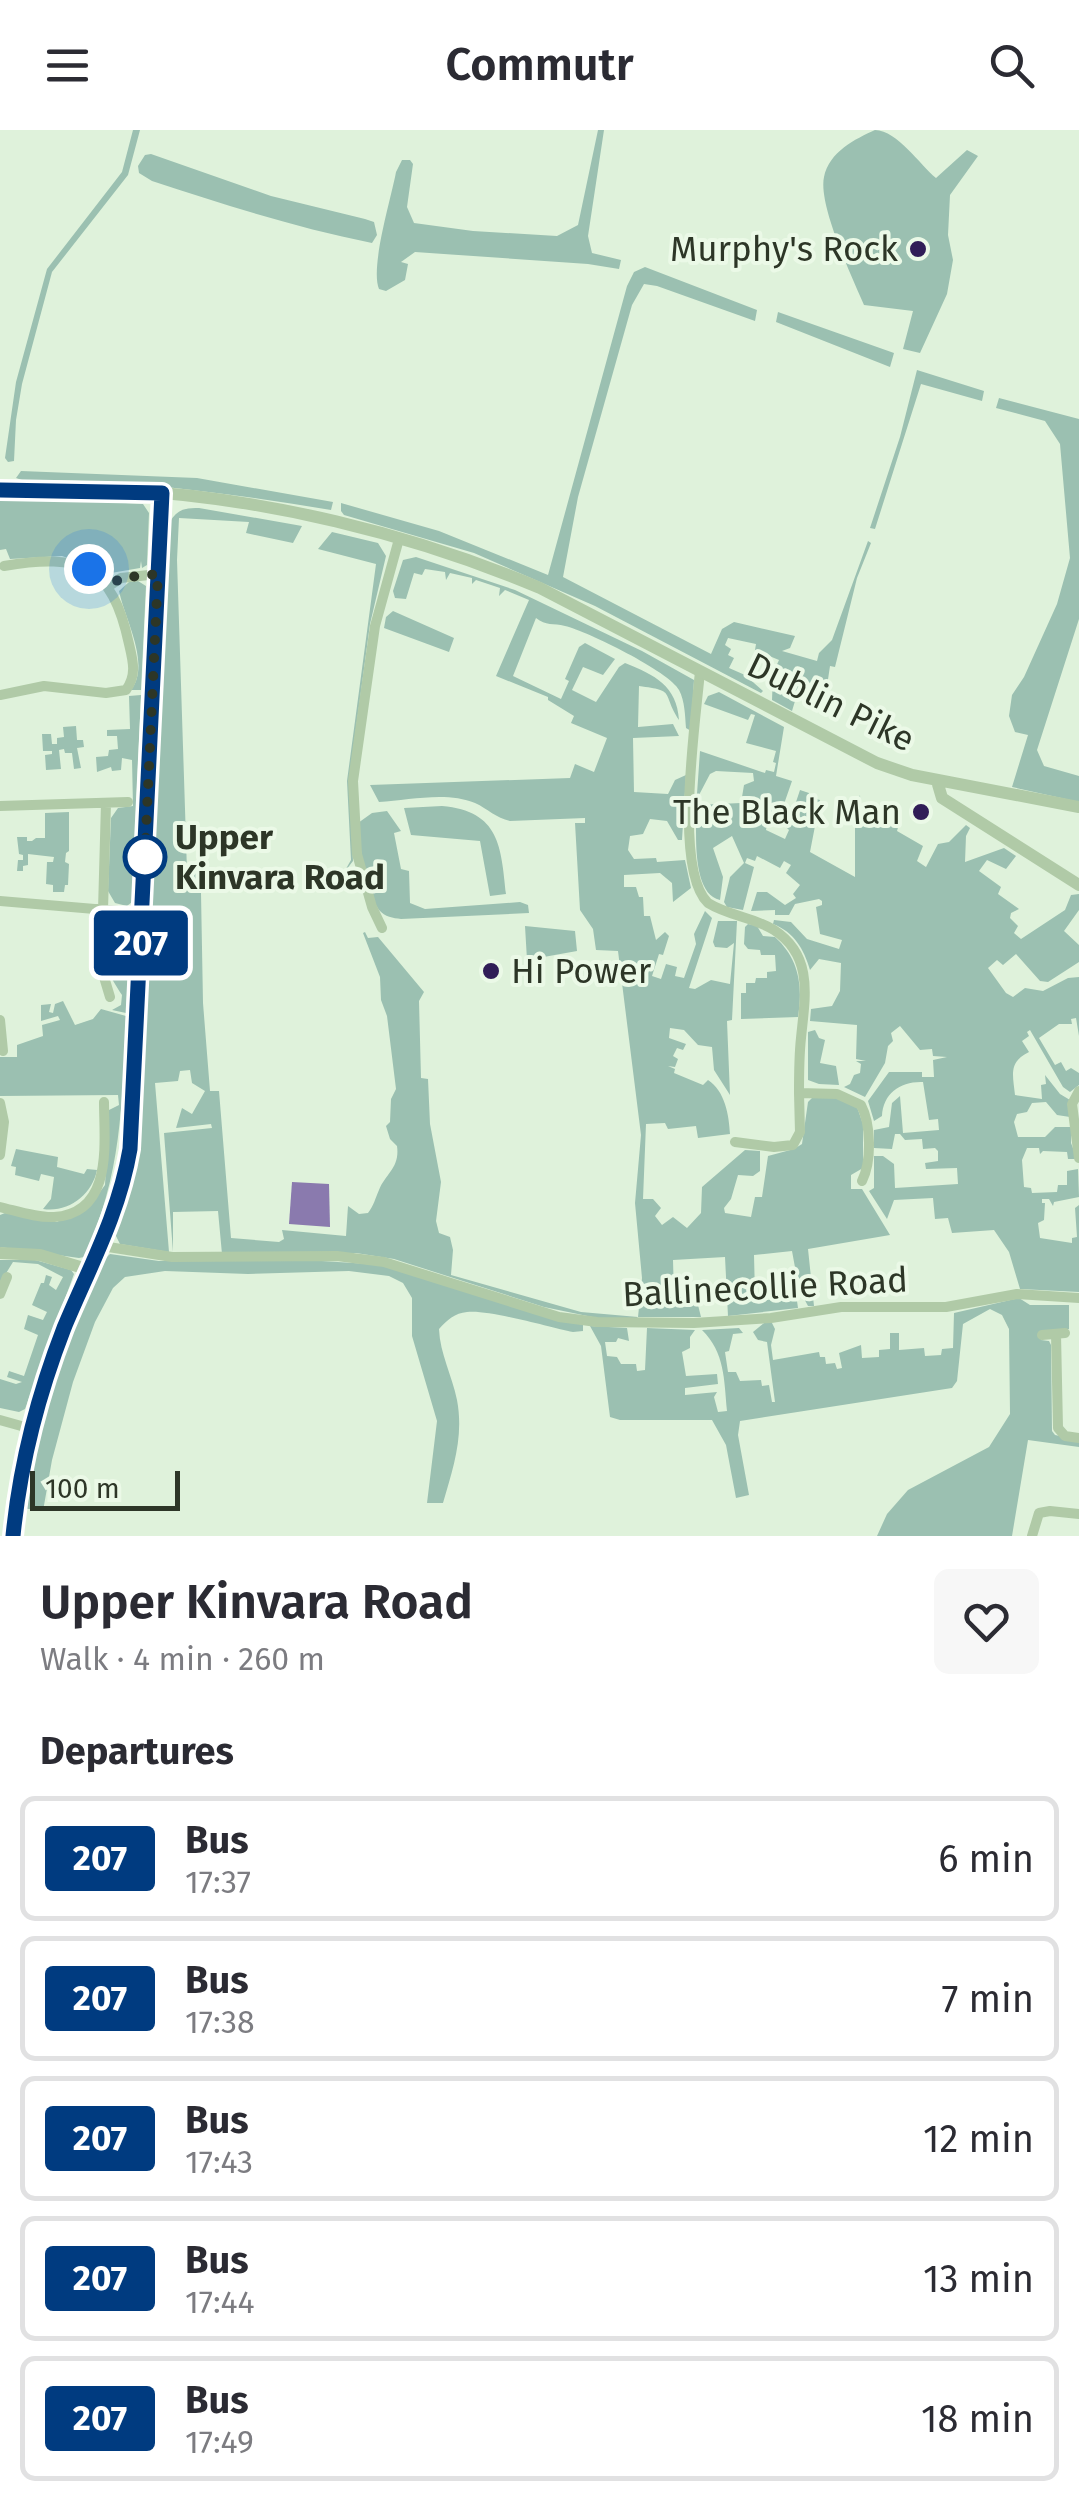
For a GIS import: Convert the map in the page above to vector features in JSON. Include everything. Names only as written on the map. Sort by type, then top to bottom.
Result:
[{"type":"street","name":"Dublin Pike","points":[[0,490],[162,493],[288,512],[398,539],[540,588],[877,763],[938,780],[1079,808]]},
{"type":"street","points":[[13,1536],[32,1429],[51,1364],[102,1246],[121,1194],[130,1149],[162,493]]},
{"type":"street","points":[[382,928],[357,854],[353,780],[375,626],[398,539]]},
{"type":"street","points":[[0,695],[44,686],[106,694],[126,690],[133,675],[118,606],[109,586],[97,574],[74,563],[35,560],[4,566]]},
{"type":"street","points":[[109,586],[121,578],[158,574]]},
{"type":"street","points":[[700,671],[689,823],[700,896],[708,903],[772,929],[799,956],[806,986],[800,1050],[800,1132],[793,1145],[735,1142]]},
{"type":"street","name":"Dublin Pike","points":[[938,780],[942,798],[1079,885]]},
{"type":"street","points":[[0,806],[128,802]]},
{"type":"street","points":[[106,803],[100,909],[93,933],[110,997]]},
{"type":"street","points":[[0,901],[142,913]]},
{"type":"street","points":[[0,1020],[4,1051]]},
{"type":"street","points":[[1079,1092],[1072,1104],[1079,1158]]},
{"type":"street","points":[[799,1093],[837,1094],[861,1105],[866,1119],[867,1151],[862,1181]]},
{"type":"street","points":[[0,1207],[58,1217],[87,1203],[104,1170],[104,1102]]},
{"type":"street","points":[[0,1103],[4,1122],[0,1155]]},
{"type":"street","name":"Ballinecollie Road","points":[[102,1246],[172,1257],[337,1256],[384,1262],[558,1317],[596,1322],[694,1323],[771,1318],[840,1307],[946,1307],[1016,1294],[1079,1298]]},
{"type":"street","points":[[0,1253],[40,1255],[90,1270]]},
{"type":"street","points":[[0,1294],[7,1277]]},
{"type":"street","points":[[1042,1336],[1060,1334],[1058,1428],[1065,1436],[1079,1438]]},
{"type":"street","points":[[0,1420],[32,1429]]},
{"type":"street","points":[[1032,1536],[1039,1514],[1079,1514]]},
{"type":"green space","points":[[133,130],[140,130],[128,175],[52,272],[22,384],[14,461],[8,462],[5,458],[16,382],[47,269],[122,172]]},
{"type":"green space","points":[[598,130],[604,130],[588,236],[592,253],[621,260],[619,269],[415,252],[401,262],[408,264],[405,280],[386,291],[379,289],[379,249],[402,160],[413,164],[407,207],[414,223],[557,236],[578,225]]},
{"type":"green space","points":[[875,130],[900,142],[936,178],[967,150],[978,156],[950,195],[948,235],[953,260],[947,294],[920,353],[903,349],[913,311],[864,305],[826,205],[824,177],[831,160],[851,142]]},
{"type":"green space","points":[[145,155],[271,196],[374,222],[377,235],[372,243],[316,230],[152,181],[139,173],[138,166]]},
{"type":"green space","points":[[645,267],[757,310],[755,321],[644,284],[632,305],[578,497],[563,577],[711,654],[722,629],[734,622],[795,636],[790,648],[782,651],[817,661],[819,653],[832,640],[868,541],[871,543],[857,578],[827,686],[801,681],[792,711],[772,700],[773,673],[779,660],[755,650],[756,644],[728,638],[725,645],[731,649],[728,655],[734,658],[729,668],[745,675],[761,693],[595,606],[474,553],[341,511],[341,503],[439,531],[548,575],[627,286],[634,272]]},
{"type":"green space","points":[[778,312],[894,353],[890,367],[776,322]]},
{"type":"green space","points":[[917,370],[984,391],[982,401],[921,384],[875,529],[870,528],[900,437]]},
{"type":"green space","points":[[999,398],[1079,419],[1079,619],[1037,750],[1044,766],[1079,776],[1079,802],[1012,787],[1028,735],[1015,732],[1009,716],[1012,695],[1057,604],[1070,558],[1060,444],[1045,421],[996,408]]},
{"type":"green space","points":[[21,471],[197,478],[333,502],[331,510],[177,488],[22,480],[16,478]]},
{"type":"green space","points":[[0,500],[143,504],[149,513],[147,565],[142,568],[141,561],[140,568],[111,573],[62,556],[10,559],[6,549],[0,550]]},
{"type":"green space","points":[[199,508],[302,526],[293,543],[246,533],[249,522],[179,518],[187,871],[206,871],[207,891],[201,893],[203,1003],[210,1091],[219,1091],[231,1238],[279,1242],[284,1239],[282,1230],[346,1236],[348,1206],[359,1214],[368,1213],[394,1165],[397,1146],[386,1126],[396,1089],[387,1016],[381,1000],[380,977],[365,932],[368,938],[378,937],[424,992],[419,1001],[421,1078],[428,1079],[430,1124],[441,1182],[436,1221],[439,1233],[450,1237],[451,1275],[581,1312],[638,1317],[634,1320],[597,1318],[544,1307],[394,1259],[356,1253],[222,1254],[218,1211],[173,1212],[173,1252],[164,1133],[212,1128],[211,1124],[176,1128],[182,1108],[192,1114],[205,1091],[192,1083],[190,1070],[180,1071],[178,1081],[155,1083],[169,1252],[120,1244],[115,1234],[133,1168],[139,1122],[165,531],[178,513]]},
{"type":"green space","points":[[332,532],[378,543],[386,556],[370,624],[349,781],[353,861],[343,874],[351,860],[347,781],[376,564],[318,549]]},
{"type":"green space","points":[[416,557],[515,590],[694,680],[691,731],[686,728],[679,690],[660,673],[591,636],[536,618],[513,676],[561,699],[569,681],[565,679],[579,647],[585,643],[615,659],[603,675],[583,667],[572,690],[596,702],[625,663],[655,677],[669,690],[679,720],[664,692],[639,686],[638,727],[673,724],[679,736],[633,738],[634,792],[668,794],[675,780],[686,775],[682,840],[678,840],[667,821],[650,819],[643,834],[630,836],[628,850],[634,859],[685,860],[691,888],[673,902],[672,883],[660,873],[624,875],[624,887],[636,887],[639,897],[643,897],[644,916],[650,916],[656,940],[665,932],[669,936],[652,976],[661,979],[666,964],[677,967],[675,976],[684,978],[696,944],[694,934],[705,911],[712,918],[689,988],[711,980],[730,984],[734,943],[727,948],[715,947],[713,942],[718,921],[737,921],[732,1020],[727,1021],[730,1095],[714,1070],[712,1047],[698,1045],[684,1030],[670,1028],[669,1038],[686,1044],[683,1050],[677,1048],[673,1056],[678,1059],[675,1067],[668,1066],[675,1069],[674,1073],[703,1085],[708,1080],[714,1085],[725,1104],[730,1134],[698,1138],[696,1126],[668,1129],[665,1123],[646,1124],[643,1199],[653,1199],[661,1208],[655,1216],[662,1225],[673,1217],[687,1228],[701,1213],[702,1187],[745,1150],[760,1151],[760,1171],[753,1176],[738,1175],[724,1208],[725,1213],[751,1217],[755,1197],[762,1197],[768,1156],[802,1144],[808,1102],[812,1098],[840,1098],[857,1107],[863,1124],[863,1168],[851,1175],[851,1189],[862,1189],[890,1235],[808,1249],[814,1306],[808,1306],[799,1289],[792,1251],[754,1255],[755,1295],[760,1301],[790,1297],[797,1301],[798,1308],[728,1316],[725,1257],[673,1260],[674,1295],[696,1297],[701,1317],[638,1317],[642,1278],[635,1203],[641,1135],[618,951],[596,950],[593,929],[580,910],[575,823],[585,823],[585,818],[510,821],[475,803],[452,797],[379,802],[370,785],[570,778],[575,764],[594,772],[607,738],[571,723],[574,716],[548,697],[496,676],[529,600],[505,590],[499,596],[500,588],[476,580],[472,584],[472,578],[450,573],[446,580],[445,572],[425,569],[422,575],[414,573],[406,599],[395,598],[393,591],[403,560]]},
{"type":"green space","points":[[138,581],[146,586],[141,690],[131,690],[138,655],[119,591],[129,582]]},
{"type":"green space","points":[[393,611],[454,638],[449,652],[384,628],[386,617]]},
{"type":"green space","points":[[719,692],[784,727],[776,776],[792,781],[784,804],[791,807],[785,817],[769,813],[766,830],[785,839],[789,830],[783,824],[800,790],[809,793],[806,803],[814,805],[816,799],[820,800],[810,852],[855,877],[855,808],[860,795],[861,815],[874,826],[899,824],[897,831],[923,846],[917,861],[926,867],[938,844],[949,842],[966,825],[970,828],[965,862],[1004,848],[1016,856],[1006,869],[987,860],[979,871],[1001,887],[998,894],[1019,909],[1010,918],[1018,926],[1014,933],[1021,939],[1065,910],[1071,895],[1079,894],[1079,910],[1064,931],[1079,945],[1079,962],[1048,982],[1040,981],[1016,954],[1003,965],[997,960],[988,968],[1013,997],[1025,988],[1043,991],[1068,978],[1079,977],[1079,1036],[1076,1018],[1071,1019],[1072,1024],[1059,1024],[1039,1038],[1055,1065],[1061,1062],[1066,1071],[1071,1068],[1079,1073],[1079,1085],[1070,1092],[1063,1087],[1030,1030],[1022,1041],[1029,1052],[1018,1060],[1013,1075],[1015,1095],[1042,1099],[1045,1075],[1070,1100],[1070,1117],[1057,1115],[1046,1102],[1032,1103],[1027,1112],[1017,1114],[1014,1122],[1018,1137],[1045,1137],[1055,1127],[1071,1127],[1074,1159],[1068,1159],[1067,1152],[1040,1154],[1039,1148],[1027,1148],[1022,1160],[1024,1187],[1031,1188],[1032,1193],[1057,1192],[1058,1185],[1067,1185],[1067,1171],[1078,1169],[1079,1197],[1054,1202],[1053,1206],[1049,1199],[1042,1199],[1044,1220],[1038,1223],[1040,1238],[1072,1243],[1072,1238],[1077,1237],[1075,1208],[1079,1205],[1079,1292],[1020,1289],[1009,1252],[994,1230],[952,1233],[948,1218],[935,1219],[933,1198],[894,1200],[887,1219],[869,1191],[874,1188],[874,1156],[883,1156],[894,1164],[895,1188],[958,1184],[957,1168],[926,1169],[925,1163],[938,1161],[938,1151],[923,1149],[922,1139],[905,1140],[895,1134],[892,1149],[874,1148],[874,1130],[889,1127],[892,1103],[900,1096],[903,1133],[939,1130],[938,1119],[929,1120],[923,1082],[895,1090],[886,1101],[882,1116],[874,1121],[868,1101],[889,1072],[922,1072],[922,1077],[934,1077],[933,1060],[947,1057],[933,1056],[932,1049],[920,1050],[900,1026],[891,1033],[893,1041],[885,1063],[865,1097],[844,1087],[860,1073],[861,1064],[856,1061],[866,1061],[856,1059],[857,1025],[810,1021],[811,1009],[832,1006],[840,991],[841,963],[819,959],[810,970],[797,942],[773,924],[774,920],[791,922],[807,939],[839,949],[842,940],[820,934],[816,907],[822,901],[795,904],[789,915],[775,915],[775,910],[751,911],[757,892],[767,892],[785,905],[796,898],[793,894],[800,885],[786,873],[791,865],[784,861],[780,868],[757,856],[755,861],[747,858],[745,863],[754,867],[743,910],[727,907],[724,902],[730,877],[744,863],[732,836],[713,848],[723,877],[720,900],[704,886],[697,859],[697,805],[741,803],[744,785],[754,781],[753,773],[716,771],[697,794],[700,751],[765,773],[774,772],[776,763],[776,751],[746,743],[755,715],[751,714],[748,720],[704,704],[708,696]]},
{"type":"green space","points":[[141,695],[132,902],[127,906],[115,903],[108,891],[111,818],[118,808],[133,806],[132,760],[122,758],[121,770],[112,771],[111,767],[97,772],[96,757],[108,756],[109,750],[118,749],[117,736],[107,736],[107,730],[130,729],[129,696]]},
{"type":"green space","points":[[76,726],[77,740],[83,740],[84,747],[77,748],[81,768],[74,769],[72,753],[65,753],[64,749],[59,750],[61,769],[46,770],[45,755],[52,751],[43,751],[42,734],[51,734],[52,744],[57,744],[57,738],[64,737],[63,727]]},
{"type":"green space","points":[[442,806],[476,815],[494,834],[506,894],[490,896],[480,841],[411,835],[404,808]]},
{"type":"green space","points":[[387,811],[401,831],[394,833],[401,869],[409,871],[410,903],[425,909],[520,902],[528,905],[529,913],[401,919],[384,914],[375,903],[368,881],[358,823],[372,813]]},
{"type":"green space","points":[[69,812],[69,851],[65,862],[69,864],[68,885],[64,892],[53,892],[53,885],[46,884],[47,862],[53,862],[54,857],[28,854],[28,865],[17,871],[23,855],[19,854],[17,837],[27,837],[27,841],[45,838],[45,813]]},
{"type":"green space","points":[[119,915],[131,923],[126,1013],[112,1010],[121,1005],[122,995],[103,961],[98,941],[102,922]]},
{"type":"green space","points":[[748,924],[757,926],[763,936],[775,937],[789,954],[799,983],[798,1017],[741,1019],[741,993],[746,993],[746,983],[755,983],[756,978],[767,978],[767,972],[776,971],[775,955],[761,955],[760,950],[748,949],[744,944]]},
{"type":"green space","points":[[525,926],[575,931],[577,951],[527,960]]},
{"type":"green space","points":[[63,1001],[75,1025],[93,1019],[101,1009],[126,1016],[121,1110],[113,1168],[97,1227],[84,1257],[79,1258],[0,1247],[0,1215],[57,1222],[91,1204],[105,1185],[109,1110],[119,1105],[118,1095],[0,1096],[0,1057],[17,1057],[17,1045],[43,1036],[42,1025],[60,1020],[58,1016],[41,1021],[41,1005],[51,1004],[49,1012],[53,1013],[55,1004]]},
{"type":"green space","points":[[815,1030],[825,1040],[820,1063],[836,1066],[839,1085],[808,1080],[808,1032]]},
{"type":"green space","points":[[16,1149],[58,1157],[57,1167],[84,1174],[87,1169],[97,1170],[90,1187],[77,1200],[61,1208],[43,1209],[51,1199],[54,1177],[41,1174],[39,1181],[15,1175],[16,1167],[11,1166]]},
{"type":"green space","points":[[110,1254],[159,1261],[306,1260],[385,1265],[583,1325],[583,1331],[476,1312],[455,1315],[439,1329],[457,1400],[459,1427],[443,1503],[427,1503],[437,1421],[412,1336],[412,1298],[403,1283],[389,1276],[349,1271],[165,1271],[125,1277],[113,1288],[95,1322],[73,1382],[43,1511],[22,1508],[36,1431],[58,1355],[64,1357],[95,1268]]},
{"type":"green space","points":[[0,1260],[35,1260],[74,1274],[25,1409],[19,1412],[0,1408],[0,1379],[22,1382],[7,1377],[9,1371],[24,1376],[38,1335],[24,1329],[28,1315],[43,1320],[47,1312],[32,1305],[41,1283],[46,1275],[52,1277],[49,1285],[56,1290],[63,1277],[38,1264],[13,1262],[0,1283]]},
{"type":"green space","points":[[1019,1298],[1030,1305],[1069,1305],[1069,1329],[1041,1332],[1041,1340],[1051,1345],[1052,1431],[1079,1440],[1079,1447],[1028,1440],[1012,1536],[877,1536],[887,1514],[908,1490],[989,1447],[1010,1414],[1009,1329],[1002,1315],[990,1309],[963,1324],[957,1381],[952,1388],[740,1421],[738,1435],[749,1495],[736,1498],[726,1445],[712,1420],[610,1417],[601,1346],[590,1326],[627,1328],[629,1341],[618,1338],[616,1342],[605,1342],[607,1356],[617,1357],[621,1364],[636,1364],[637,1371],[645,1370],[647,1328],[695,1330],[690,1348],[682,1352],[686,1376],[717,1374],[718,1384],[685,1388],[685,1395],[717,1392],[714,1397],[718,1412],[727,1411],[722,1367],[702,1330],[739,1328],[743,1333],[733,1334],[729,1351],[725,1352],[728,1372],[736,1372],[740,1381],[761,1380],[762,1386],[769,1385],[775,1402],[767,1342],[758,1340],[753,1332],[764,1323],[772,1323],[775,1329],[773,1360],[819,1352],[826,1364],[835,1363],[837,1369],[842,1368],[839,1353],[861,1345],[862,1358],[879,1357],[879,1350],[890,1349],[890,1333],[899,1333],[899,1350],[924,1348],[925,1356],[941,1355],[942,1349],[953,1348],[954,1313]]},
{"type":"shaded area","points":[[292,1182],[329,1184],[330,1227],[289,1224]]},
{"type":"bus line","name":"207","points":[[0,490],[162,493],[130,1149],[121,1194],[106,1238],[65,1326],[38,1403],[13,1536]]},
{"type":"place","name":"Murphy's Rock","points":[[918,249]]},
{"type":"place","name":"The Black Man","points":[[921,812]]},
{"type":"place","name":"Upper Kinvara Road","points":[[145,857]]},
{"type":"place","name":"Hi Power","points":[[491,971]]},
{"type":"route","points":[[89,569],[109,586],[121,578],[158,574],[144,874],[145,857]]}]
